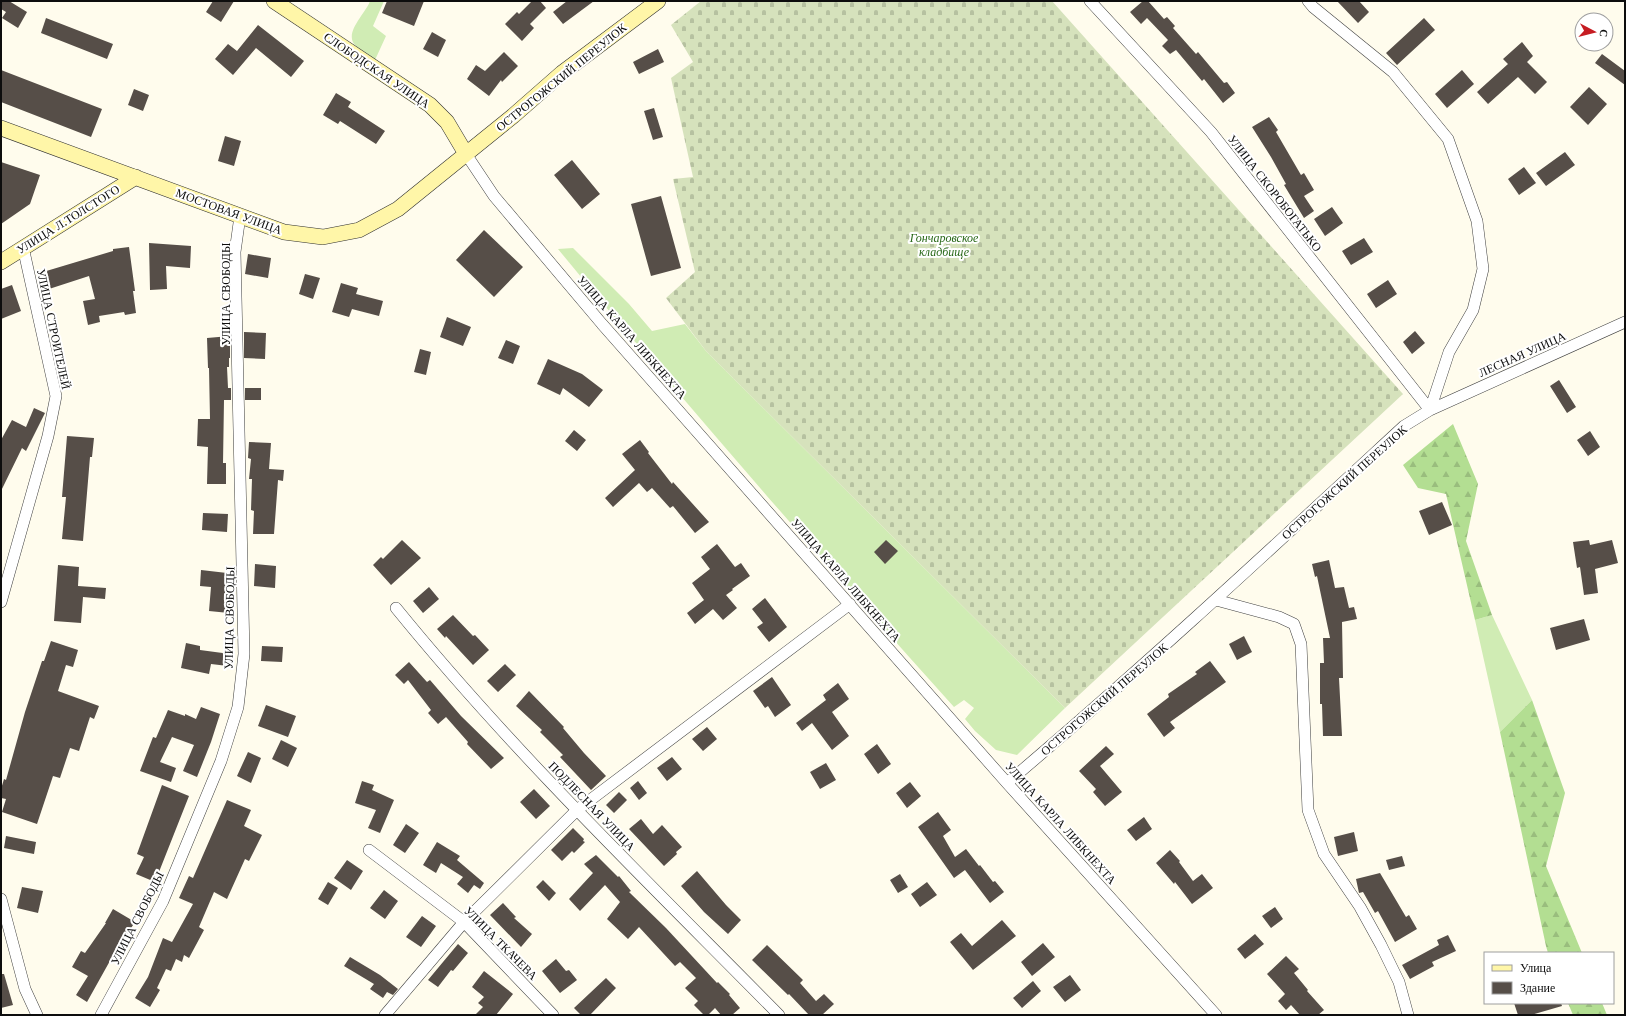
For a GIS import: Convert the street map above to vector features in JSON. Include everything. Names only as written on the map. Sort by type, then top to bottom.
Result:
[{"type":"main road","name":"СЛОБОДСКАЯ УЛИЦА","points":[[274,1],[430,105],[447,122],[466,154]]},
{"type":"main road","name":"ОСТРОГОЖСКИЙ ПЕРЕУЛОК","points":[[466,154],[562,73],[658,1]]},
{"type":"main road","name":"МОСТОВАЯ УЛИЦА","points":[[1,128],[284,232],[323,237],[359,230],[398,209],[466,154]]},
{"type":"main road","name":"УЛИЦА Л.ТОЛСТОГО","points":[[1,262],[136,177]]},
{"type":"street","name":"УЛИЦА СКОРОБОГАТЬКО","points":[[1090,1],[1211,132],[1430,410]]},
{"type":"street","points":[[1308,1],[1313,7],[1393,72],[1448,140],[1477,221],[1483,269],[1473,310],[1449,352],[1430,410]]},
{"type":"street","name":"УЛИЦА КАРЛА ЛИБКНЕХТА","points":[[466,154],[494,196],[602,324],[1007,783],[1216,1015]]},
{"type":"street","name":"УЛИЦА СВОБОДЫ","points":[[101,1015],[163,901],[221,761],[238,707],[244,654],[235,252],[240,216]]},
{"type":"street","name":"УЛИЦА СТРОИТЕЛЕЙ","points":[[1,602],[48,436],[56,396],[23,248]]},
{"type":"street","name":"ЛЕСНАЯ УЛИЦА","points":[[1430,410],[1625,322]]},
{"type":"street","name":"ОСТРОГОЖСКИЙ ПЕРЕУЛОК","points":[[1007,783],[1076,725],[1216,600],[1404,426],[1430,410]]},
{"type":"street","points":[[1216,600],[1279,617],[1294,624],[1301,644],[1308,810],[1324,854],[1360,907],[1381,945],[1399,982],[1408,1015]]},
{"type":"street","points":[[385,1015],[464,922],[577,810],[850,604]]},
{"type":"street","name":"ПОДЛЕСНАЯ УЛИЦА","points":[[396,608],[431,652],[491,720],[577,810],[779,1015]]},
{"type":"street","name":"УЛИЦА ТКАЧЕВА","points":[[369,850],[464,922],[553,1015]]},
{"type":"street","points":[[1,899],[26,989],[38,1015]]},
{"type":"green space","points":[[370,1],[384,1],[373,26],[386,36],[375,60],[356,46],[352,39],[354,28]]},
{"type":"green space","name":"Гончаровское кладбище","points":[[701,1],[1052,1],[1403,394],[1065,708],[706,351],[666,298],[695,272],[673,179],[693,177],[671,78],[693,62],[671,25]]},
{"type":"green space","points":[[573,248],[629,304],[652,331],[685,324],[706,351],[1065,708],[1017,755],[996,750],[975,731],[965,719],[974,708],[964,700],[954,707],[803,537],[704,423],[558,249]]},
{"type":"green space","points":[[1453,424],[1478,484],[1466,541],[1492,615],[1475,620],[1446,494],[1418,488],[1403,465]]},
{"type":"green space","points":[[1492,615],[1532,700],[1500,732],[1475,620]]},
{"type":"green space","points":[[1532,700],[1565,793],[1546,866],[1582,952],[1548,952],[1500,732]]},
{"type":"green space","points":[[1568,1004],[1602,1004],[1607,1015],[1573,1015]]},
{"type":"building","points":[[1,1],[9,1],[27,12],[18,28],[2,18],[6,12],[1,9]]},
{"type":"building","points":[[213,1],[234,1],[221,22],[206,12]]},
{"type":"building","points":[[387,1],[424,1],[414,26],[382,13]]},
{"type":"building","points":[[532,1],[540,1],[546,8],[530,24],[534,28],[522,41],[505,24],[517,12],[519,14]]},
{"type":"building","points":[[567,1],[594,1],[563,24],[553,12]]},
{"type":"building","points":[[1143,1],[1148,1],[1164,19],[1167,17],[1175,26],[1173,28],[1196,54],[1198,52],[1224,83],[1227,82],[1235,93],[1223,103],[1204,79],[1202,81],[1176,50],[1170,54],[1162,46],[1168,40],[1147,18],[1141,24],[1130,12]]},
{"type":"building","points":[[1337,1],[1359,1],[1369,12],[1358,23]]},
{"type":"building","points":[[46,18],[113,44],[107,59],[41,33]]},
{"type":"building","points":[[1424,18],[1435,30],[1397,65],[1386,53]]},
{"type":"building","points":[[258,25],[304,61],[291,77],[256,48],[233,75],[215,59],[228,44],[237,51]]},
{"type":"building","points":[[432,32],[446,40],[438,57],[423,49]]},
{"type":"building","points":[[1522,42],[1533,56],[1527,62],[1547,82],[1535,94],[1518,77],[1488,104],[1477,92],[1508,64],[1503,59]]},
{"type":"building","points":[[658,49],[664,62],[639,74],[633,62]]},
{"type":"building","points":[[504,52],[518,66],[502,82],[501,80],[489,96],[467,79],[476,65],[485,71]]},
{"type":"building","points":[[1602,54],[1625,71],[1625,85],[1595,63]]},
{"type":"building","points":[[1,70],[102,109],[91,137],[1,102]]},
{"type":"building","points":[[1462,70],[1474,84],[1447,108],[1435,94]]},
{"type":"building","points":[[1589,87],[1607,104],[1588,125],[1570,107]]},
{"type":"building","points":[[134,89],[149,95],[143,111],[128,105]]},
{"type":"building","points":[[336,93],[351,102],[348,107],[385,131],[376,144],[340,121],[338,124],[323,115]]},
{"type":"building","points":[[654,108],[663,137],[653,140],[644,111]]},
{"type":"building","points":[[1269,117],[1278,130],[1276,132],[1301,175],[1304,173],[1314,190],[1304,196],[1314,211],[1304,218],[1284,185],[1286,184],[1271,157],[1252,127]]},
{"type":"building","points":[[225,136],[241,141],[234,166],[218,161]]},
{"type":"building","points":[[1565,152],[1575,165],[1546,186],[1536,173]]},
{"type":"building","points":[[572,160],[600,194],[582,209],[554,175]]},
{"type":"building","points":[[1,162],[40,175],[30,204],[1,224]]},
{"type":"building","points":[[1524,167],[1536,183],[1519,195],[1508,179]]},
{"type":"building","points":[[661,196],[681,268],[651,276],[631,204]]},
{"type":"building","points":[[1332,207],[1343,223],[1325,236],[1314,219]]},
{"type":"building","points":[[484,230],[523,267],[494,297],[456,260]]},
{"type":"building","points":[[1364,238],[1373,252],[1351,265],[1342,251]]},
{"type":"building","points":[[149,243],[191,246],[190,268],[166,266],[167,289],[150,290]]},
{"type":"building","points":[[129,247],[135,291],[133,291],[136,313],[125,315],[124,312],[99,316],[100,322],[88,325],[83,301],[95,299],[89,276],[49,289],[43,272],[113,251],[113,249]]},
{"type":"building","points":[[248,254],[271,258],[268,278],[245,274]]},
{"type":"building","points":[[305,274],[320,278],[313,299],[299,294]]},
{"type":"building","points":[[1388,280],[1397,294],[1376,308],[1367,294]]},
{"type":"building","points":[[341,283],[358,288],[356,294],[383,301],[379,316],[352,309],[349,317],[332,312]]},
{"type":"building","points":[[12,285],[21,311],[1,319],[1,289]]},
{"type":"building","points":[[447,317],[471,327],[463,346],[440,337]]},
{"type":"building","points":[[1415,331],[1425,343],[1412,354],[1403,342]]},
{"type":"building","points":[[244,332],[266,333],[265,359],[244,358]]},
{"type":"building","points":[[230,336],[230,358],[229,367],[227,367],[228,388],[231,388],[231,400],[224,400],[223,463],[226,463],[226,484],[207,484],[208,447],[197,446],[198,419],[210,419],[207,338]]},
{"type":"building","points":[[506,340],[520,346],[513,364],[498,358]]},
{"type":"building","points":[[420,349],[431,352],[426,375],[414,372]]},
{"type":"building","points":[[548,359],[582,374],[603,390],[589,407],[563,388],[560,395],[537,384]]},
{"type":"building","points":[[1559,380],[1576,407],[1567,413],[1550,386]]},
{"type":"building","points":[[245,388],[261,388],[261,400],[245,400]]},
{"type":"building","points":[[34,408],[45,413],[26,451],[22,448],[1,491],[1,440],[12,420],[26,427]]},
{"type":"building","points":[[574,430],[586,440],[577,451],[565,441]]},
{"type":"building","points":[[1590,431],[1600,447],[1588,456],[1577,440]]},
{"type":"building","points":[[67,436],[94,438],[92,457],[90,457],[83,541],[62,539],[66,497],[62,497]]},
{"type":"building","points":[[640,440],[672,484],[673,482],[709,522],[695,533],[673,506],[670,508],[652,488],[647,492],[639,483],[613,507],[605,498],[635,470],[622,454]]},
{"type":"building","points":[[249,442],[271,443],[269,469],[284,470],[283,481],[278,480],[274,534],[253,534],[254,511],[251,510],[252,479],[249,479],[251,459],[248,458]]},
{"type":"building","points":[[1442,502],[1452,525],[1429,535],[1419,511]]},
{"type":"building","points":[[203,513],[228,514],[227,532],[202,530]]},
{"type":"building","points":[[402,540],[421,558],[391,585],[373,565],[381,557],[383,559]]},
{"type":"building","points":[[886,540],[898,551],[885,564],[874,552]]},
{"type":"building","points":[[1589,540],[1590,545],[1612,540],[1618,563],[1595,569],[1598,593],[1584,595],[1580,567],[1577,568],[1573,542]]},
{"type":"building","points":[[717,544],[735,567],[741,563],[750,576],[726,595],[737,608],[723,620],[713,609],[695,624],[687,613],[704,600],[692,583],[710,569],[701,557]]},
{"type":"building","points":[[1329,560],[1335,588],[1344,587],[1349,608],[1354,607],[1357,619],[1342,622],[1343,678],[1339,678],[1342,736],[1323,736],[1322,704],[1320,704],[1320,663],[1324,663],[1323,638],[1330,638],[1317,576],[1315,577],[1312,564]]},
{"type":"building","points":[[255,564],[276,566],[275,588],[254,586]]},
{"type":"building","points":[[58,565],[79,567],[78,586],[106,588],[105,599],[83,597],[81,623],[54,621]]},
{"type":"building","points":[[201,570],[227,573],[224,602],[230,602],[229,613],[209,611],[211,587],[200,586]]},
{"type":"building","points":[[429,587],[439,599],[423,613],[413,601]]},
{"type":"building","points":[[765,598],[787,627],[769,642],[757,627],[763,623],[752,609]]},
{"type":"building","points":[[453,615],[489,650],[473,665],[446,636],[445,638],[437,629]]},
{"type":"building","points":[[1584,619],[1590,640],[1556,650],[1550,628]]},
{"type":"building","points":[[1244,636],[1252,652],[1237,660],[1229,644]]},
{"type":"building","points":[[51,641],[78,650],[73,667],[66,665],[58,691],[99,706],[94,719],[90,717],[79,751],[70,748],[60,778],[53,776],[37,824],[2,812],[6,799],[1,798],[1,789],[4,779],[6,780],[25,712],[42,661],[44,661]]},
{"type":"building","points":[[186,643],[200,646],[200,650],[230,654],[228,666],[211,664],[209,674],[181,668]]},
{"type":"building","points":[[262,646],[283,647],[282,662],[261,661]]},
{"type":"building","points":[[1210,661],[1226,682],[1170,722],[1175,728],[1164,737],[1147,714],[1169,697],[1168,694],[1197,674],[1195,672]]},
{"type":"building","points":[[409,662],[427,682],[430,680],[461,716],[504,758],[491,769],[467,744],[468,742],[446,717],[438,724],[428,713],[431,710],[408,680],[404,684],[395,675]]},
{"type":"building","points":[[505,664],[516,675],[498,692],[487,681]]},
{"type":"building","points":[[772,677],[791,705],[775,717],[768,706],[765,708],[753,691]]},
{"type":"building","points":[[838,683],[849,699],[832,712],[849,736],[832,750],[812,723],[802,731],[796,723],[826,700],[823,695]]},
{"type":"building","points":[[529,691],[564,727],[563,728],[584,753],[606,776],[591,790],[560,757],[563,755],[540,732],[542,730],[516,706]]},
{"type":"building","points":[[266,705],[296,716],[288,737],[258,726]]},
{"type":"building","points":[[201,707],[220,714],[197,777],[183,771],[194,745],[172,737],[160,762],[176,768],[171,782],[140,771],[153,737],[156,738],[168,710],[185,716],[185,714],[196,719]]},
{"type":"building","points":[[707,727],[717,739],[703,751],[692,739]]},
{"type":"building","points":[[281,740],[297,748],[288,767],[272,759]]},
{"type":"building","points":[[877,744],[891,764],[878,774],[864,754]]},
{"type":"building","points":[[1106,746],[1114,754],[1100,766],[1122,792],[1105,806],[1093,792],[1096,789],[1079,771]]},
{"type":"building","points":[[248,752],[261,758],[251,783],[237,776]]},
{"type":"building","points":[[672,757],[682,769],[667,781],[657,768]]},
{"type":"building","points":[[826,763],[836,780],[820,789],[810,772]]},
{"type":"building","points":[[362,781],[374,785],[372,790],[394,800],[380,833],[368,828],[376,810],[355,803]]},
{"type":"building","points":[[638,781],[647,793],[639,800],[630,788]]},
{"type":"building","points":[[910,782],[921,796],[907,808],[896,793]]},
{"type":"building","points":[[162,785],[189,796],[155,882],[136,874],[144,857],[137,854]]},
{"type":"building","points":[[534,789],[550,806],[536,819],[520,802]]},
{"type":"building","points":[[619,792],[627,800],[614,813],[606,805]]},
{"type":"building","points":[[227,800],[251,810],[244,826],[262,835],[249,861],[245,859],[227,899],[214,892],[199,927],[204,930],[189,958],[184,955],[182,962],[176,959],[171,971],[166,969],[157,988],[160,990],[150,1007],[135,998],[148,977],[163,938],[172,942],[193,904],[179,898],[189,876],[193,878]]},
{"type":"building","points":[[938,812],[951,830],[943,836],[955,857],[966,849],[993,882],[995,881],[1004,892],[990,903],[965,870],[954,878],[918,827]]},
{"type":"building","points":[[1144,817],[1152,829],[1136,841],[1127,830]]},
{"type":"building","points":[[641,819],[653,834],[662,825],[682,847],[664,866],[629,829]]},
{"type":"building","points":[[406,824],[419,833],[405,853],[393,845]]},
{"type":"building","points":[[573,828],[585,842],[574,853],[572,851],[562,861],[551,850]]},
{"type":"building","points":[[1354,832],[1358,851],[1338,856],[1334,837]]},
{"type":"building","points":[[6,836],[36,842],[34,854],[4,848]]},
{"type":"building","points":[[437,842],[460,856],[457,860],[484,883],[480,889],[474,885],[468,893],[457,884],[463,877],[441,863],[436,873],[423,865]]},
{"type":"building","points":[[1170,850],[1180,861],[1179,862],[1193,881],[1202,874],[1213,888],[1192,904],[1175,882],[1174,884],[1156,863]]},
{"type":"building","points":[[596,855],[618,877],[619,876],[631,891],[629,892],[666,928],[717,983],[718,982],[730,994],[729,995],[740,1008],[732,1015],[721,1015],[715,1008],[708,1015],[704,1015],[694,1005],[698,1001],[685,988],[696,978],[680,962],[675,966],[639,927],[628,939],[607,919],[620,902],[605,885],[580,911],[569,899],[593,873],[584,864]]},
{"type":"building","points":[[1402,856],[1405,866],[1389,870],[1386,860]]},
{"type":"building","points":[[347,860],[363,871],[351,890],[334,878]]},
{"type":"building","points":[[697,871],[741,920],[728,934],[704,912],[681,886]]},
{"type":"building","points":[[1380,873],[1406,917],[1409,915],[1417,929],[1395,942],[1378,911],[1375,913],[1363,892],[1359,893],[1356,879]]},
{"type":"building","points":[[900,874],[908,887],[898,893],[890,880]]},
{"type":"building","points":[[543,880],[556,893],[549,901],[536,887]]},
{"type":"building","points":[[328,882],[338,888],[328,905],[318,899]]},
{"type":"building","points":[[927,882],[937,895],[920,907],[911,894]]},
{"type":"building","points":[[22,887],[43,891],[38,913],[17,908]]},
{"type":"building","points":[[384,890],[398,901],[385,919],[370,908]]},
{"type":"building","points":[[503,903],[516,917],[514,918],[532,934],[521,947],[490,915]]},
{"type":"building","points":[[1275,907],[1283,919],[1271,928],[1262,916]]},
{"type":"building","points":[[113,909],[135,922],[111,959],[87,1002],[76,995],[88,976],[72,967],[81,951],[85,953],[106,923]]},
{"type":"building","points":[[422,916],[436,926],[421,947],[406,937]]},
{"type":"building","points":[[1002,920],[1016,936],[973,970],[950,942],[961,933],[972,946]]},
{"type":"building","points":[[1255,934],[1264,944],[1245,959],[1237,949]]},
{"type":"building","points":[[1448,935],[1456,951],[1432,962],[1434,966],[1410,979],[1402,965],[1439,945],[1437,940]]},
{"type":"building","points":[[1043,943],[1055,957],[1032,976],[1021,962]]},
{"type":"building","points":[[458,944],[468,953],[453,971],[451,970],[438,987],[428,980]]},
{"type":"building","points":[[767,945],[803,980],[800,983],[816,1001],[824,994],[834,1004],[822,1015],[809,1015],[789,994],[788,995],[752,960]]},
{"type":"building","points":[[1286,956],[1299,969],[1294,973],[1308,990],[1307,991],[1324,1010],[1318,1015],[1300,1015],[1291,1005],[1286,1010],[1278,1001],[1285,994],[1267,974]]},
{"type":"building","points":[[350,957],[380,975],[398,989],[393,995],[387,992],[383,998],[370,989],[374,984],[344,966]]},
{"type":"building","points":[[556,959],[566,971],[569,970],[577,980],[560,993],[542,971]]},
{"type":"building","points":[[484,971],[513,994],[496,1015],[475,1015],[483,1007],[478,1003],[484,997],[472,987]]},
{"type":"building","points":[[1,974],[4,974],[13,1005],[1,1008]]},
{"type":"building","points":[[1070,975],[1081,990],[1065,1002],[1053,987]]},
{"type":"building","points":[[606,978],[616,988],[590,1015],[581,1015],[574,1008]]},
{"type":"building","points":[[1033,981],[1041,991],[1022,1008],[1013,998]]},
{"type":"building","points":[[1514,1004],[1561,1004],[1562,1006],[1531,1015],[1518,1015]]}]
